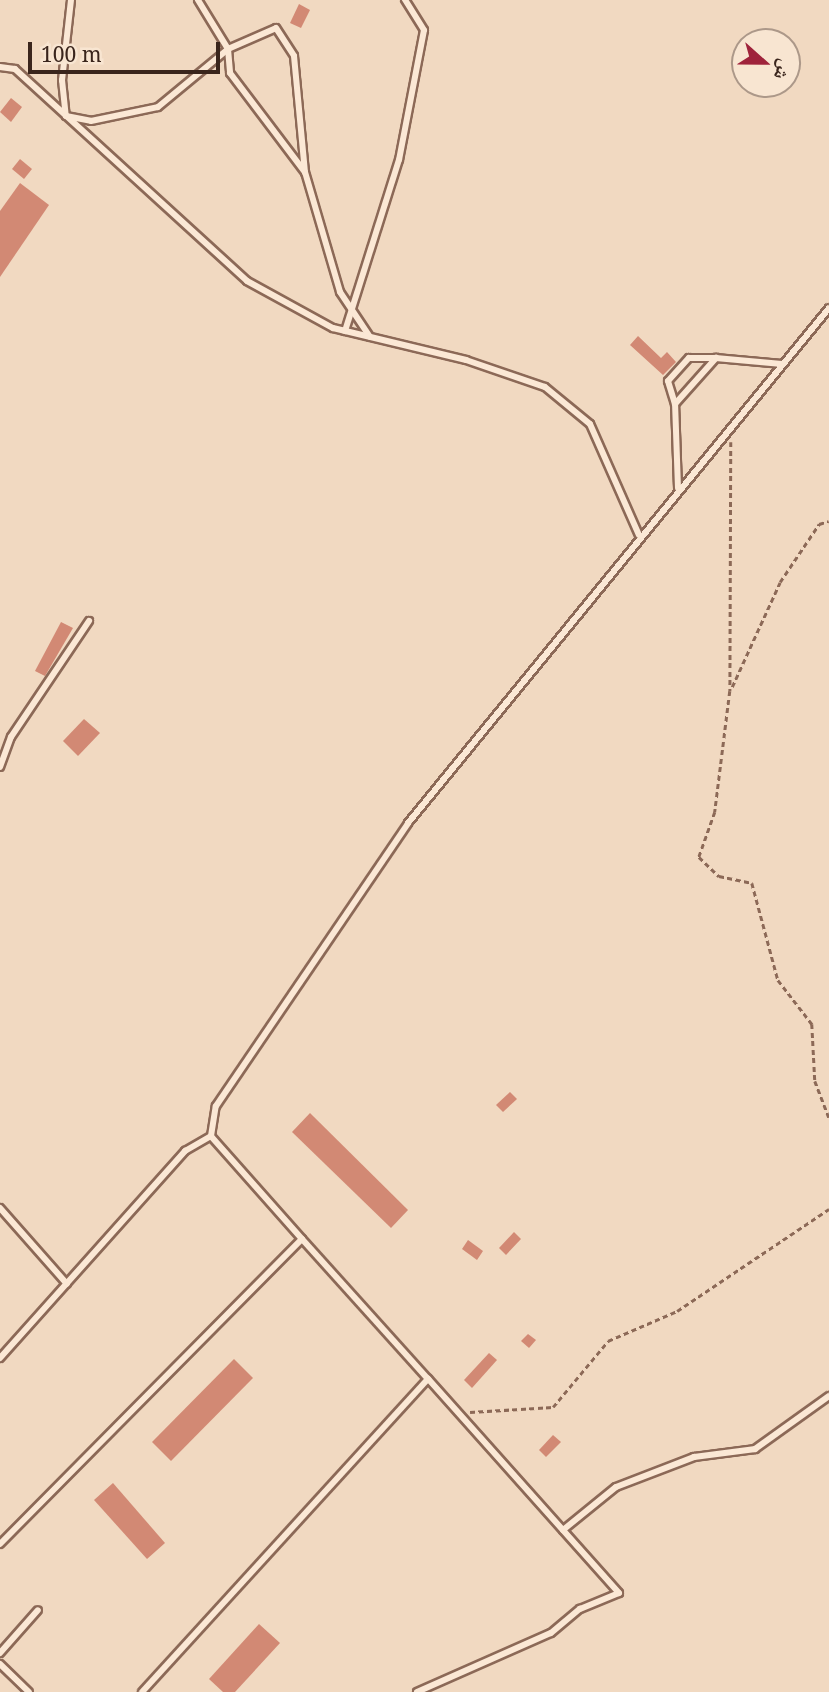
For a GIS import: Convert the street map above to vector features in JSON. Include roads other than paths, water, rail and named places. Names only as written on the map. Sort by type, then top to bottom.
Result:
[{"type":"lane","points":[[66,116],[62,80],[71,0]]},
{"type":"lane","points":[[198,0],[228,49],[230,73],[305,172]]},
{"type":"lane","points":[[345,331],[399,160],[424,30],[405,0]]},
{"type":"lane","points":[[66,116],[108,121],[158,107],[228,49],[276,28],[294,56],[305,172],[340,292],[371,337]]},
{"type":"lane","points":[[0,67],[15,69],[247,281],[345,331],[545,387],[590,424],[639,535]]},
{"type":"lane","points":[[211,1136],[216,1106],[408,823],[639,535],[829,308]]},
{"type":"lane","points":[[678,488],[675,404],[668,381],[689,358],[782,364]]},
{"type":"lane","points":[[675,404],[716,358]]},
{"type":"lane","points":[[0,767],[11,737],[89,621]]},
{"type":"lane","points":[[211,1136],[619,1593],[580,1609],[551,1633],[417,1692]]},
{"type":"lane","points":[[0,1358],[185,1151],[211,1136]]},
{"type":"lane","points":[[0,1208],[67,1284]]},
{"type":"lane","points":[[0,1544],[303,1239]]},
{"type":"lane","points":[[142,1692],[428,1380]]},
{"type":"lane","points":[[563,1530],[616,1487],[694,1457],[755,1449],[829,1396]]},
{"type":"lane","points":[[0,1653],[38,1610]]},
{"type":"lane","points":[[0,1664],[29,1692]]}]
